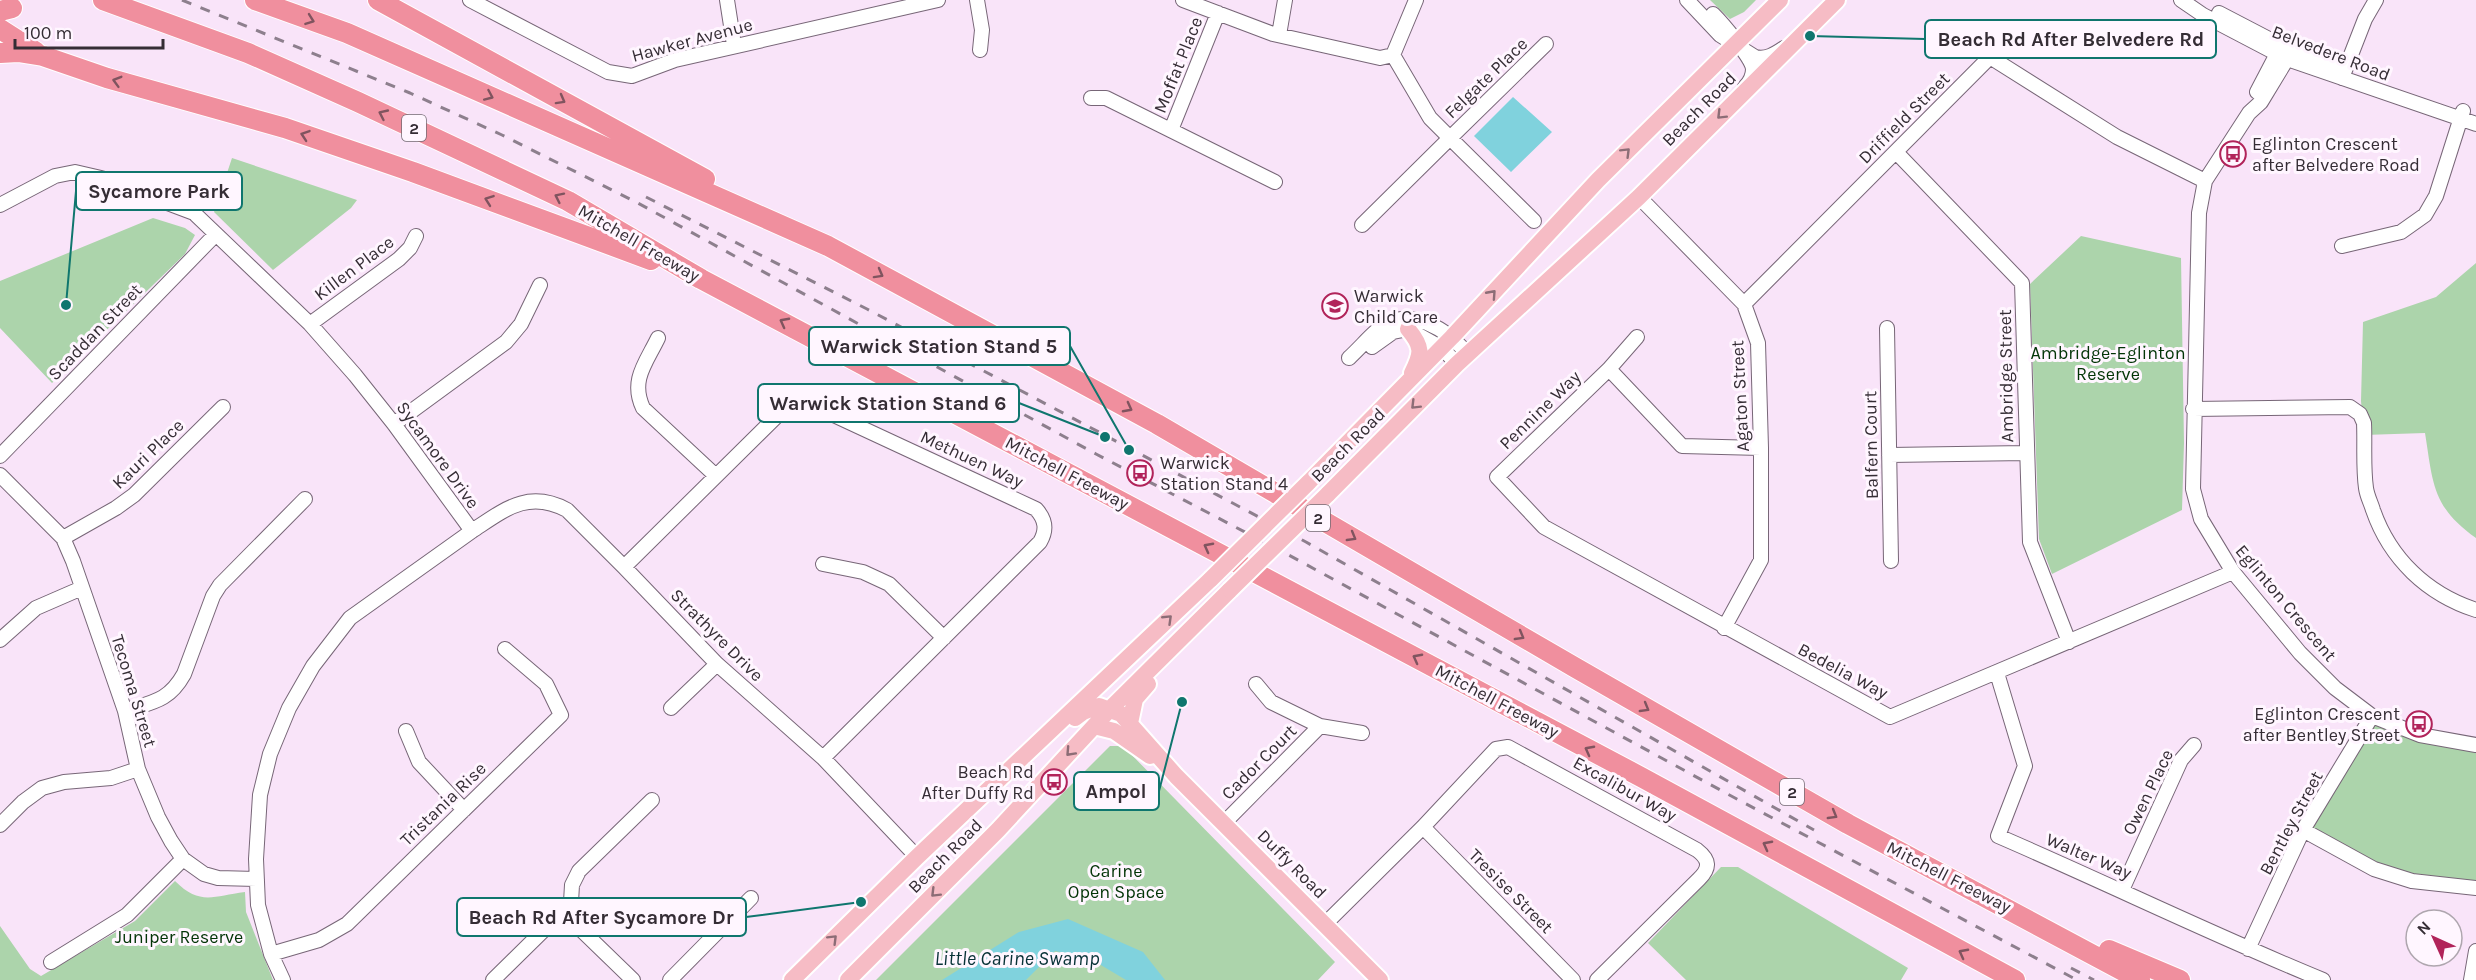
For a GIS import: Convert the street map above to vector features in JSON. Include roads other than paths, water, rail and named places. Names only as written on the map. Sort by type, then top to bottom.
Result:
[{"type":"highway","name":"Mitchell Freeway","points":[[103,0],[248,53],[568,201],[701,279],[1651,783],[2015,980]]},
{"type":"highway","name":"Mitchell Freeway","points":[[255,0],[347,33],[828,246],[1157,423],[1576,668],[1828,812],[2140,980]]},
{"type":"highway","points":[[378,0],[828,246]]},
{"type":"highway","points":[[0,29],[43,56]]},
{"type":"highway","points":[[0,52],[43,56],[118,81],[295,132],[413,172],[701,279]]},
{"type":"highway","points":[[2012,910],[2180,980]]},
{"type":"main road","name":"Beach Road","points":[[792,980],[917,857],[1126,660],[1308,483],[1447,343],[1591,188],[1780,0]]},
{"type":"main road","name":"Beach Road","points":[[848,980],[998,830],[1110,709],[1462,359],[1639,198],[1837,0]]},
{"type":"main road","points":[[1408,329],[1418,341],[1420,352],[1408,382]]},
{"type":"main road","points":[[1130,723],[1135,699],[1201,618]]},
{"type":"main road","points":[[999,780],[1028,762],[1083,712],[1100,706],[1110,709],[1108,694],[1110,682],[1126,660]]},
{"type":"main road","name":"Duffy Road","points":[[1110,709],[1121,714],[1130,723],[1176,776],[1380,980]]},
{"type":"main road","name":"Duffy Road","points":[[1110,709],[1116,719],[1158,762],[1176,776]]},
{"type":"main road","points":[[1094,726],[1114,731],[1158,762]]},
{"type":"street","name":"Hawker Avenue","points":[[470,0],[608,72],[632,76],[675,60],[734,45],[938,0]]},
{"type":"street","points":[[727,0],[734,45]]},
{"type":"street","points":[[977,0],[982,30],[980,50]]},
{"type":"street","points":[[1183,0],[1279,35],[1380,58],[1393,55],[1416,0]]},
{"type":"street","points":[[1279,35],[1285,0]]},
{"type":"street","points":[[1687,0],[1720,35],[1761,59],[1781,51],[1800,36]]},
{"type":"street","points":[[1699,0],[1727,28],[1752,64],[1751,79],[1737,98]]},
{"type":"street","name":"Belvedere Road","points":[[2181,0],[2203,15],[2284,52],[2466,115],[2476,124]]},
{"type":"street","name":"Belvedere Road","points":[[2195,0],[2284,52]]},
{"type":"street","points":[[2344,74],[2376,0]]},
{"type":"street","name":"Moffat Place","points":[[1171,130],[1218,13]]},
{"type":"street","name":"Felgate Place","points":[[1362,225],[1546,44]]},
{"type":"street","name":"Eglinton Crescent","points":[[2284,52],[2261,102],[2249,113],[2205,181],[2199,213],[2193,489],[2201,519],[2233,572],[2300,653],[2336,688],[2372,716],[2420,735],[2469,746],[2476,745]]},
{"type":"street","name":"Felgate Place","points":[[1393,55],[1430,118],[1534,221]]},
{"type":"street","name":"Driffield Street","points":[[1744,304],[1990,57],[2117,137],[2205,181]]},
{"type":"street","name":"Moffat Place","points":[[1091,98],[1106,98],[1275,182]]},
{"type":"street","points":[[2342,246],[2401,232],[2425,215],[2436,196],[2466,115]]},
{"type":"street","name":"Ambridge Street","points":[[1896,152],[2022,283],[2030,542],[2069,642]]},
{"type":"street","name":"Sycamore Drive","points":[[0,205],[55,176],[75,172],[101,178],[194,213],[310,324],[355,375],[394,424],[472,531],[350,618],[313,666],[289,708],[270,754],[260,795],[257,879],[258,905],[271,954],[283,980]]},
{"type":"street","name":"Agaton Street","points":[[1639,198],[1744,304],[1758,343],[1761,560],[1724,628]]},
{"type":"street","name":"Scaddan Street","points":[[0,456],[216,234]]},
{"type":"street","name":"Killen Place","points":[[310,324],[399,259],[410,248],[416,236]]},
{"type":"street","points":[[394,424],[506,342],[521,324],[540,285]]},
{"type":"street","points":[[1349,358],[1379,330],[1396,319],[1412,317],[1438,328],[1447,343],[1462,359]]},
{"type":"street","name":"Balfern Court","points":[[1887,328],[1891,561]]},
{"type":"street","points":[[1372,347],[1393,332],[1408,329],[1447,343]]},
{"type":"street","name":"Pennine Way","points":[[1497,477],[1609,369],[1637,337]]},
{"type":"street","points":[[658,338],[637,380],[637,395],[643,408],[717,476]]},
{"type":"street","points":[[1609,369],[1682,446],[1761,448]]},
{"type":"street","name":"Methuen Way","points":[[624,567],[785,408],[795,403],[803,402],[1036,509],[1045,524],[1045,532],[1040,542],[823,758]]},
{"type":"street","name":"Kauri Place","points":[[63,538],[134,495],[223,407]]},
{"type":"street","points":[[2193,409],[2350,407],[2360,414],[2364,423],[2366,489],[2382,534],[2401,561],[2426,586],[2457,604],[2476,610]]},
{"type":"street","points":[[1889,455],[2026,453]]},
{"type":"street","name":"Tecoma Street","points":[[0,475],[63,538],[125,711],[138,769],[158,817],[183,859],[204,874],[218,878],[257,879]]},
{"type":"street","name":"Bedelia Way","points":[[1497,477],[1544,527],[1724,628],[1890,717],[2233,572]]},
{"type":"street","points":[[125,711],[162,699],[178,685],[213,596],[220,585],[305,499]]},
{"type":"street","name":"Strathyre Drive","points":[[472,531],[509,507],[528,501],[548,502],[574,517],[717,664],[823,758],[917,857]]},
{"type":"street","points":[[824,564],[863,572],[889,585],[944,638]]},
{"type":"street","points":[[0,640],[36,608],[82,588]]},
{"type":"street","name":"Tristania Rise","points":[[271,954],[319,940],[347,924],[561,715],[546,684],[505,649]]},
{"type":"street","points":[[671,708],[717,664]]},
{"type":"street","name":"Walter Way","points":[[1997,673],[2025,766],[1998,836],[2122,890],[2248,949],[2323,980]]},
{"type":"street","name":"Cador Court","points":[[1256,684],[1271,702],[1320,726],[1362,733]]},
{"type":"street","name":"Bentley Street","points":[[2248,949],[2303,830],[2372,716]]},
{"type":"street","name":"Cador Court","points":[[1223,824],[1320,726]]},
{"type":"street","points":[[406,731],[419,762],[464,810]]},
{"type":"street","name":"Owen Place","points":[[2122,890],[2181,760],[2194,745]]},
{"type":"street","name":"Excalibur Way","points":[[1325,924],[1423,827],[1494,752],[1504,746],[1513,748],[1701,852],[1708,862],[1706,871],[1597,980]]},
{"type":"street","points":[[0,825],[23,802],[42,788],[64,782],[111,778],[138,769]]},
{"type":"street","points":[[570,919],[572,885],[579,871],[652,800]]},
{"type":"street","name":"Tresise Street","points":[[1423,827],[1573,980]]},
{"type":"street","points":[[2303,830],[2374,869],[2412,881],[2476,888]]},
{"type":"street","points":[[51,962],[127,915],[183,859]]},
{"type":"street","points":[[670,980],[751,898]]},
{"type":"street","points":[[493,980],[554,920],[570,919],[633,980]]},
{"type":"street","points":[[2471,980],[2476,951]]},
{"type":"water","points":[[1513,97],[1552,132],[1511,172],[1474,136]]},
{"type":"water","name":"Little Carine Swamp","points":[[1068,919],[1143,952],[1165,980],[1126,980],[1089,958],[1055,951],[1026,980],[942,980],[1019,932]]},
{"type":"railway","points":[[182,0],[410,93],[502,135],[636,202],[1096,454],[1285,553],[1735,798],[2077,980]]},
{"type":"railway","points":[[646,197],[867,309],[1306,542],[1814,830]]},
{"type":"railway","points":[[2071,968],[2094,980]]},
{"type":"place","name":"Beach Rd After Belvedere Rd","points":[[1810,36]]},
{"type":"place","name":"Eglinton Crescent after Belvedere Road","points":[[2233,154]]},
{"type":"place","name":"Sycamore Park","points":[[66,305]]},
{"type":"place","name":"Warwick Child Care","points":[[1335,306]]},
{"type":"place","name":"Warwick Station Stand 6","points":[[1105,437]]},
{"type":"place","name":"Warwick Station Stand 5","points":[[1129,450]]},
{"type":"place","name":"Warwick Station Stand 4","points":[[1140,473]]},
{"type":"place","name":"Ampol","points":[[1182,702]]},
{"type":"place","name":"Eglinton Crescent after Bentley Street","points":[[2419,724]]},
{"type":"place","name":"Beach Rd After Duffy Rd","points":[[1054,782]]},
{"type":"place","name":"Beach Rd After Sycamore Dr","points":[[861,902]]},
{"type":"park label","name":"Ambridge-Eglinton Reserve","points":[[2108,364]]},
{"type":"park label","name":"Carine Open Space","points":[[1116,881]]},
{"type":"park label","name":"Juniper Reserve","points":[[179,937]]}]
